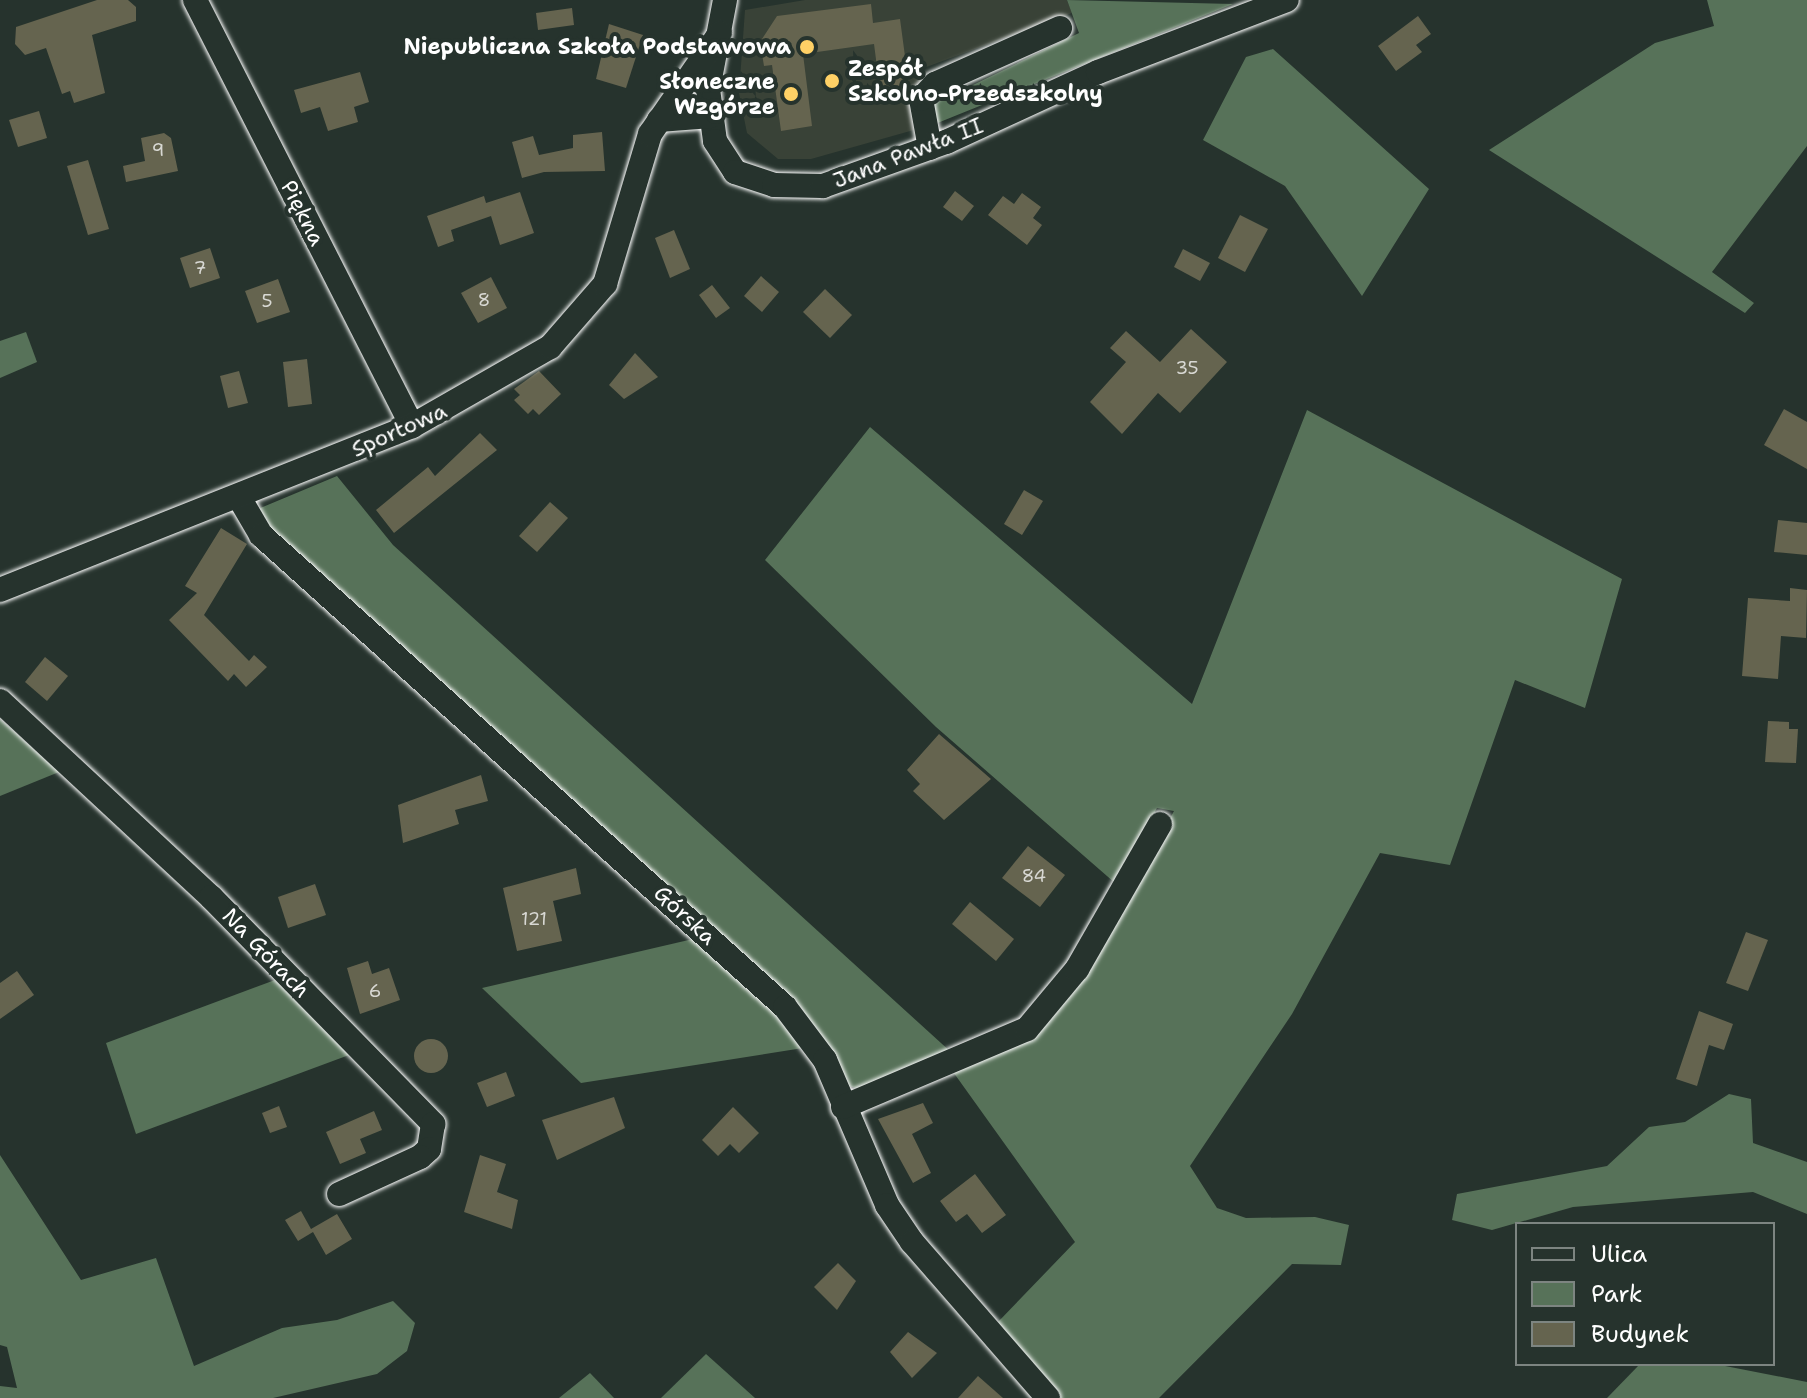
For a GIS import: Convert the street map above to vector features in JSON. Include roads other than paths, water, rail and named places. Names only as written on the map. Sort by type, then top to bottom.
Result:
[{"type":"street","name":"Piękna","points":[[195,0],[412,426]]},
{"type":"street","name":"Jana Pawła II","points":[[725,0],[708,89],[715,141],[735,172],[774,185],[823,186],[930,148],[1246,8],[1287,0]]},
{"type":"street","points":[[930,148],[921,99],[935,84],[1060,28]]},
{"type":"street","name":"Sportowa","points":[[0,590],[240,499],[412,426],[550,347],[581,319],[605,284],[659,120],[720,33]]},
{"type":"street","points":[[659,120],[711,116]]},
{"type":"street","name":"Górska","points":[[240,499],[261,535],[785,1007],[825,1060],[887,1205],[916,1249],[1048,1398]]},
{"type":"street","name":"Na Górach","points":[[0,701],[211,897],[433,1124],[429,1149],[420,1157],[339,1194]]},
{"type":"street","points":[[843,1107],[1027,1029],[1077,969],[1160,824]]},
{"type":"place","name":"Niepubliczna Szkoła Podstawowa","points":[[807,47]]},
{"type":"place","name":"Zespół Szkolno-Przedszkolny","points":[[832,81]]},
{"type":"place","name":"Słoneczne Wzgórze","points":[[791,94]]}]
